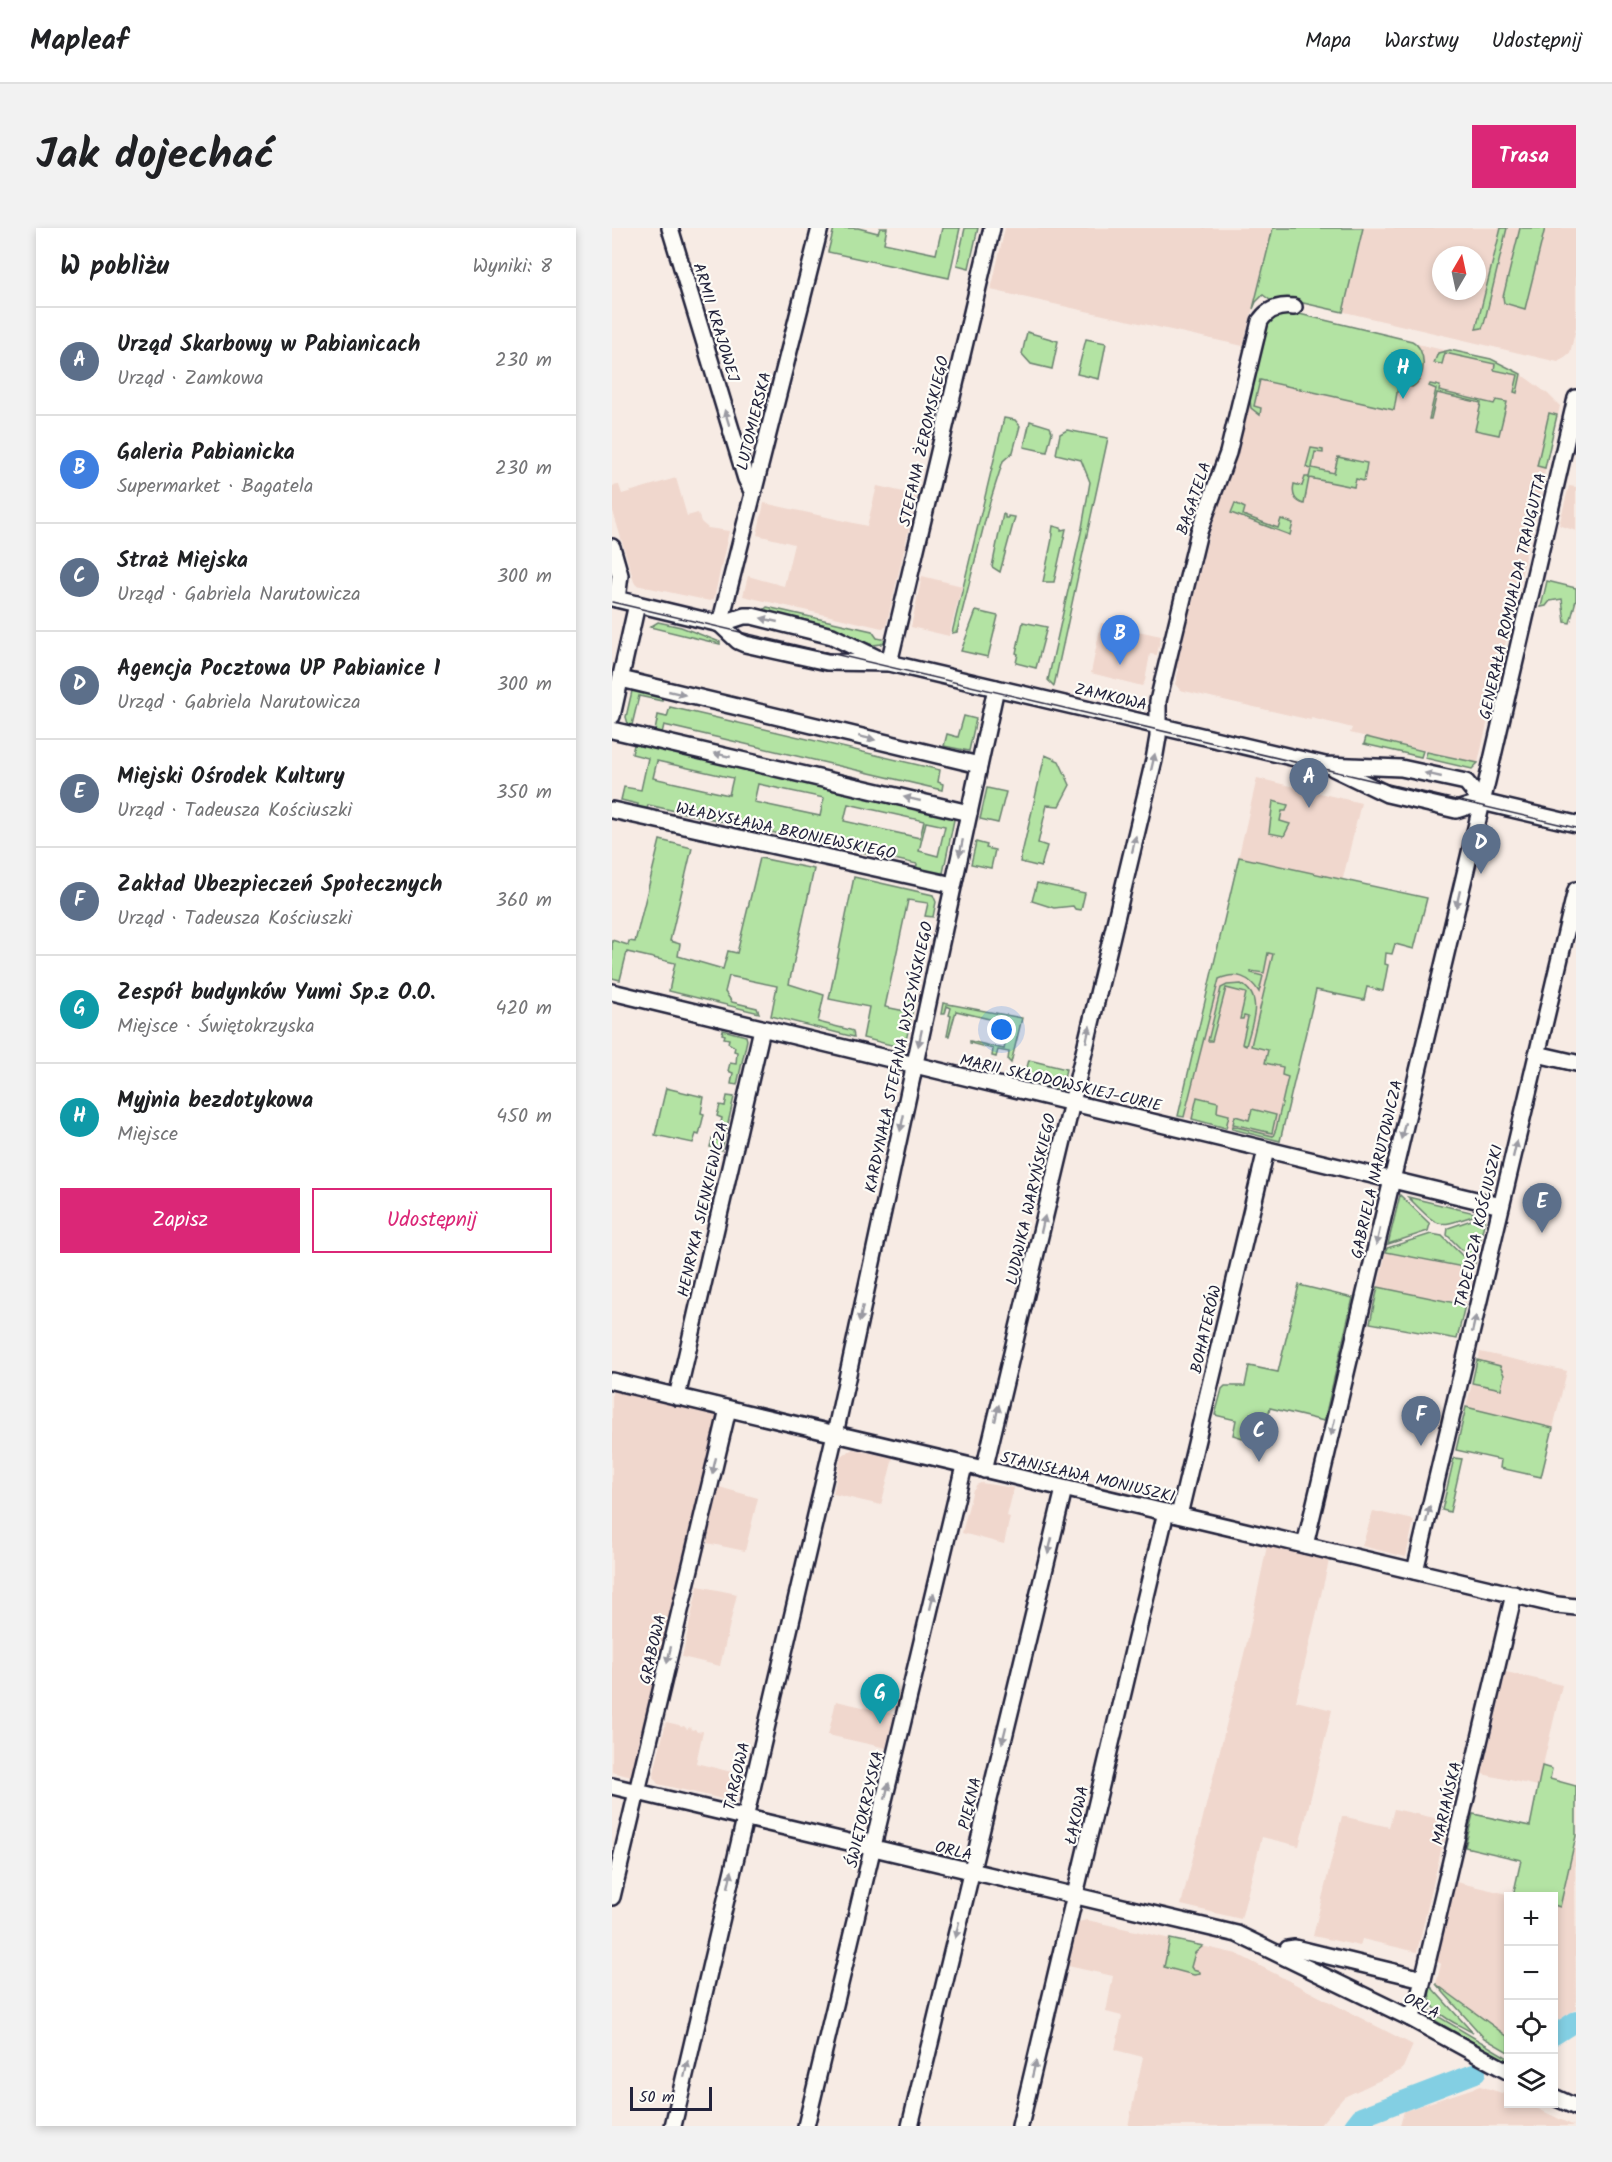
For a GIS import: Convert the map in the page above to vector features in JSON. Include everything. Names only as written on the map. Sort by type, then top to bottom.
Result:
[{"type":"street","name":"ARMII KRAJOWEJ","points":[[670,228],[746,479],[753,493]]},
{"type":"street","name":"LUTOMIERSKA","points":[[720,624],[820,228]]},
{"type":"street","name":"STEFANA ŻEROMSKIEGO","points":[[889,663],[992,228]]},
{"type":"street","name":"BAGATELA","points":[[1159,726],[1158,700],[1199,532],[1228,453],[1257,327],[1263,316],[1274,308],[1294,307]]},
{"type":"street","name":"GENERAŁA ROMUALDA TRAUGUTTA","points":[[1482,802],[1568,466],[1576,398]]},
{"type":"street","points":[[612,547],[620,578],[614,599]]},
{"type":"street","name":"ZAMKOWA","points":[[614,599],[720,624],[738,641],[778,652],[827,662],[889,663]]},
{"type":"street","points":[[612,716],[637,604]]},
{"type":"street","name":"ZAMKOWA","points":[[720,624],[744,616],[752,616],[832,636],[889,663],[1325,765],[1401,768],[1466,783],[1482,802]]},
{"type":"street","points":[[621,679],[979,765]]},
{"type":"street","name":"KARDYNAŁA STEFANA WYSZYŃSKIEGO","points":[[835,1434],[996,688]]},
{"type":"street","name":"LUDWIKA WARYŃSKIEGO","points":[[984,1470],[1154,757],[1159,726]]},
{"type":"street","points":[[612,729],[969,813]]},
{"type":"street","name":"ZAMKOWA","points":[[1325,765],[1380,791],[1415,801],[1456,810],[1482,802],[1576,824]]},
{"type":"street","name":"GABRIELA NARUTOWICZA","points":[[1305,1545],[1482,802]]},
{"type":"street","name":"WŁADYSŁAWA BRONIEWSKIEGO","points":[[612,810],[953,885]]},
{"type":"street","name":"TADEUSZA KOŚCIUSZKI","points":[[1415,1571],[1576,890]]},
{"type":"street","name":"MARII SKŁODOWSKIEJ-CURIE","points":[[612,992],[1501,1206]]},
{"type":"street","name":"HENRYKA SIENKIEWICZA","points":[[677,1397],[762,1029]]},
{"type":"street","points":[[1537,1054],[1576,1063]]},
{"type":"street","name":"BOHATERÓW","points":[[1172,1514],[1266,1150]]},
{"type":"street","name":"STANISŁAWA MONIUSZKI","points":[[612,1381],[964,1466],[1576,1608]]},
{"type":"street","name":"GRABOWA","points":[[612,1897],[728,1409]]},
{"type":"street","name":"TARGOWA","points":[[673,2126],[835,1434]]},
{"type":"street","name":"ŚWIĘTOKRZYSKA","points":[[807,2126],[964,1466]]},
{"type":"street","name":"PIĘKNA","points":[[910,2126],[1064,1489]]},
{"type":"street","name":"ŁĄKOWA","points":[[1020,2126],[1075,1896],[1172,1514]]},
{"type":"street","name":"MARIAŃSKA","points":[[1410,2018],[1417,2005],[1514,1594]]},
{"type":"street","name":"STANISŁAWA MONIUSZKI","points":[[1557,1605],[1576,1616]]},
{"type":"street","name":"ORLA","points":[[612,1786],[971,1873],[1237,1934],[1410,2018],[1504,2069]]},
{"type":"street","name":"ORLA","points":[[1285,1957],[1288,1949],[1295,1948],[1423,1979]]},
{"type":"street","points":[[1558,2099],[1576,2107]]},
{"type":"shaded area","points":[[1005,228],[1576,228],[1576,328],[1570,353],[1558,362],[1272,295],[1261,278],[1243,346],[991,290]]},
{"type":"shaded area","points":[[1288,314],[1495,362],[1521,374],[1560,406],[1478,763],[1350,733],[1352,728],[1337,724],[1180,690],[1175,684],[1179,669],[1176,668],[1212,523],[1239,449],[1263,338]]},
{"type":"shaded area","points":[[676,478],[687,516],[698,513],[701,522],[708,528],[729,531],[714,599],[710,601],[636,585],[612,508],[612,486],[619,485],[622,494]]},
{"type":"shaded area","points":[[877,486],[917,495],[886,627],[882,628],[743,596],[748,576],[784,586],[794,544],[757,535],[764,503],[867,526]]},
{"type":"shaded area","points":[[1569,486],[1576,487],[1576,531],[1559,525]]},
{"type":"shaded area","points":[[922,576],[962,586],[949,636],[911,627]]},
{"type":"shaded area","points":[[1101,623],[1161,636],[1157,655],[1150,654],[1142,686],[1091,673]]},
{"type":"shaded area","points":[[1257,778],[1361,803],[1280,1141],[1178,1116]]},
{"type":"shaded area","points":[[1386,1252],[1473,1269],[1465,1305],[1378,1287]]},
{"type":"shaded area","points":[[1480,1352],[1567,1371],[1553,1428],[1466,1407]]},
{"type":"shaded area","points":[[612,1381],[728,1409],[640,1779],[612,1772]]},
{"type":"shaded area","points":[[853,1449],[893,1458],[881,1505],[833,1494],[841,1456]]},
{"type":"shaded area","points":[[981,1483],[1014,1488],[1007,1516],[1010,1517],[1004,1544],[962,1533],[973,1489]]},
{"type":"shaded area","points":[[719,1487],[758,1498],[745,1551],[707,1543]]},
{"type":"shaded area","points":[[1373,1511],[1414,1520],[1406,1557],[1362,1546]]},
{"type":"shaded area","points":[[1267,1546],[1329,1561],[1296,1701],[1332,1710],[1299,1846],[1262,1837],[1241,1919],[1181,1905],[1247,1642]]},
{"type":"shaded area","points":[[698,1586],[737,1594],[720,1666],[682,1657]]},
{"type":"shaded area","points":[[1506,1672],[1562,1685],[1538,1786],[1482,1774]]},
{"type":"shaded area","points":[[836,1701],[894,1714],[886,1748],[828,1735]]},
{"type":"shaded area","points":[[666,1722],[684,1726],[687,1729],[690,1727],[697,1732],[703,1731],[696,1763],[743,1775],[738,1797],[731,1801],[658,1784],[653,1777]]},
{"type":"shaded area","points":[[1394,1809],[1448,1821],[1417,1952],[1362,1939],[1360,1946],[1313,1936],[1342,1816],[1389,1827]]},
{"type":"shaded area","points":[[1575,1844],[1576,2009],[1558,2020],[1558,1906],[1560,1907]]},
{"type":"shaded area","points":[[1456,1882],[1504,1893],[1504,2034],[1436,1984],[1441,1964],[1437,1961]]},
{"type":"shaded area","points":[[1087,1920],[1237,1954],[1413,2045],[1402,2070],[1344,2097],[1319,2126],[1128,2126],[1143,2057],[1115,2050],[1122,2016],[1106,2012],[1113,1976],[1068,1966],[1078,1922]]},
{"type":"shaded area","points":[[1480,2086],[1504,2094],[1504,2108],[1536,2108],[1574,2126],[1400,2126],[1404,2111]]},
{"type":"green space","points":[[834,228],[858,228],[878,233],[880,228],[887,228],[884,243],[936,254],[942,228],[960,228],[949,278],[828,252]]},
{"type":"green space","points":[[965,228],[978,228],[969,268],[957,265]]},
{"type":"green space","points":[[1273,228],[1363,228],[1343,312],[1290,300],[1270,300],[1263,295],[1253,309]]},
{"type":"green space","points":[[1501,228],[1507,228],[1484,324],[1482,328],[1476,329],[1483,300],[1486,300],[1486,289]]},
{"type":"green space","points":[[1520,228],[1545,228],[1525,309],[1504,303],[1503,297]]},
{"type":"green space","points":[[1291,312],[1412,341],[1417,345],[1423,357],[1423,371],[1420,378],[1412,387],[1407,386],[1406,389],[1398,387],[1394,410],[1260,380],[1254,406],[1261,408],[1260,415],[1251,408],[1249,392],[1264,327],[1274,316]]},
{"type":"green space","points":[[1027,332],[1058,341],[1052,369],[1031,364],[1022,354]]},
{"type":"green space","points":[[1086,339],[1106,343],[1099,379],[1077,374]]},
{"type":"green space","points":[[1450,350],[1491,359],[1521,374],[1517,393],[1514,392],[1518,375],[1494,370],[1495,364],[1445,353],[1442,364],[1434,363],[1438,353]]},
{"type":"green space","points":[[1430,384],[1440,386],[1439,391],[1494,404],[1496,400],[1507,402],[1499,435],[1475,430],[1481,403],[1437,393],[1431,419],[1429,419],[1436,389],[1429,386]]},
{"type":"green space","points":[[1549,413],[1557,415],[1545,468],[1537,466]]},
{"type":"green space","points":[[1004,418],[1015,420],[1020,426],[1013,452],[1003,461],[989,505],[957,632],[952,633]]},
{"type":"green space","points":[[1030,421],[1050,427],[1052,432],[1047,452],[1024,447]]},
{"type":"green space","points":[[1067,430],[1108,438],[1054,686],[1048,680],[1090,482],[1081,460],[1056,454],[1060,434]]},
{"type":"green space","points":[[1311,448],[1323,450],[1323,453],[1315,452],[1312,468],[1334,473],[1338,457],[1367,463],[1364,481],[1356,479],[1354,487],[1309,478],[1304,504],[1300,503],[1294,496],[1294,484],[1302,486],[1305,477],[1309,477],[1311,469],[1306,467]]},
{"type":"green space","points":[[1235,503],[1245,508],[1243,515],[1278,528],[1281,519],[1293,523],[1290,535],[1231,513]]},
{"type":"green space","points":[[1003,514],[1005,518],[1015,517],[1000,572],[992,567]]},
{"type":"green space","points":[[1053,526],[1061,530],[1066,529],[1054,582],[1043,582],[1053,534]]},
{"type":"green space","points":[[1547,581],[1576,588],[1576,600],[1570,623],[1565,622],[1562,599],[1550,601],[1546,606],[1541,607]]},
{"type":"green space","points":[[767,607],[872,631],[877,638],[886,640],[881,644],[873,645],[838,632],[760,613]]},
{"type":"green space","points":[[976,611],[998,616],[988,657],[961,651]]},
{"type":"green space","points":[[658,622],[681,627],[720,642],[720,644],[650,627]]},
{"type":"green space","points":[[1023,622],[1047,627],[1036,668],[1016,663]]},
{"type":"green space","points":[[635,689],[662,695],[662,701],[639,696],[632,725],[628,724],[626,717],[632,691]]},
{"type":"green space","points":[[670,707],[940,770],[938,782],[943,784],[942,790],[664,725],[662,733],[655,731],[658,715],[667,717]]},
{"type":"green space","points":[[964,716],[976,719],[969,751],[944,746],[947,734],[958,737]]},
{"type":"green space","points":[[1366,737],[1423,751],[1421,757],[1364,744]]},
{"type":"green space","points":[[635,740],[955,815],[942,878],[916,872],[917,864],[648,805],[646,815],[636,813],[638,804],[621,800],[624,787],[641,790],[648,758],[632,754]],"holes":[[[657,761],[733,778],[729,795],[653,778]],[[758,784],[824,798],[820,816],[754,802]],[[848,804],[924,821],[920,838],[844,821]],[[926,822],[945,826],[938,856],[919,851]]]},
{"type":"green space","points":[[1427,752],[1478,763],[1472,769],[1425,758]]},
{"type":"green space","points":[[1045,755],[1059,761],[1070,785],[1059,806],[1047,805],[1038,843],[1047,846],[1041,867],[1020,862]]},
{"type":"green space","points":[[987,788],[1006,792],[998,823],[980,819]]},
{"type":"green space","points":[[1273,801],[1288,805],[1286,811],[1282,811],[1280,821],[1290,824],[1284,836],[1269,833]]},
{"type":"green space","points":[[660,840],[692,848],[670,941],[680,944],[678,956],[723,969],[728,951],[737,953],[760,858],[814,869],[789,984],[824,995],[818,1022],[853,1031],[854,1037],[771,1016],[777,986],[729,976],[725,992],[732,1002],[757,1008],[759,1013],[669,991],[675,963],[627,952],[620,980],[612,978],[612,940],[628,945],[629,941],[635,942]]},
{"type":"green space","points":[[976,842],[995,850],[991,868],[971,864]]},
{"type":"green space","points":[[1239,857],[1427,898],[1414,949],[1395,944],[1392,954],[1386,953],[1385,964],[1388,965],[1383,991],[1367,987],[1364,1000],[1316,990],[1280,1141],[1232,1129],[1233,1126],[1273,1136],[1276,1129],[1288,1077],[1282,1075],[1283,1067],[1265,1063],[1268,1050],[1251,1046],[1273,954],[1268,953],[1264,973],[1251,971],[1251,973],[1263,976],[1259,992],[1247,979],[1242,977],[1231,976],[1219,979],[1184,1117],[1178,1116]]},
{"type":"green space","points":[[854,877],[933,895],[936,902],[933,917],[925,916],[928,903],[908,900],[885,1007],[905,1011],[908,999],[915,1000],[903,1048],[863,1038],[869,1007],[829,999]]},
{"type":"green space","points":[[1037,883],[1085,893],[1081,910],[1073,906],[1054,908],[1032,901]]},
{"type":"green space","points":[[1241,984],[1253,996],[1254,1004],[1253,1021],[1246,1046],[1242,1044],[1248,1017],[1244,1016],[1240,1019],[1246,993],[1226,988],[1212,1041],[1208,1041],[1221,988]]},
{"type":"green space","points":[[943,1003],[1022,1018],[1011,1063],[1008,1060],[1009,1052],[998,1050],[996,1057],[992,1056],[993,1049],[970,1043],[970,1041],[1004,1049],[1010,1024],[956,1011],[949,1036],[947,1036],[951,1008],[947,1006],[945,1014],[941,1014]]},
{"type":"green space","points":[[723,1030],[746,1036],[737,1085],[731,1084],[733,1073],[728,1071],[730,1063],[736,1064],[737,1052],[734,1051],[735,1047],[728,1043],[729,1039],[724,1038]]},
{"type":"green space","points":[[1029,1060],[1066,1069],[1062,1089],[1059,1091],[1023,1082]]},
{"type":"green space","points":[[666,1088],[704,1097],[701,1113],[704,1114],[699,1135],[696,1134],[693,1143],[655,1135]]},
{"type":"green space","points":[[727,1096],[734,1097],[722,1150],[710,1147],[712,1139],[717,1140],[717,1127],[720,1127],[722,1118],[717,1116],[720,1105],[725,1106]]},
{"type":"green space","points":[[1197,1097],[1218,1102],[1217,1112],[1229,1115],[1226,1128],[1192,1119]]},
{"type":"green space","points":[[1252,1109],[1276,1115],[1272,1133],[1233,1124],[1235,1116],[1249,1120]]},
{"type":"green space","points":[[1400,1195],[1430,1224],[1428,1231],[1388,1244]]},
{"type":"green space","points":[[1408,1197],[1479,1214],[1454,1222],[1439,1223],[1427,1216]]},
{"type":"green space","points":[[1486,1215],[1475,1263],[1447,1235],[1448,1228]]},
{"type":"green space","points":[[1431,1234],[1442,1236],[1474,1267],[1473,1269],[1386,1252],[1387,1248]]},
{"type":"green space","points":[[1299,1285],[1353,1298],[1324,1421],[1270,1408],[1261,1443],[1266,1445],[1233,1435],[1236,1420],[1215,1415],[1222,1389],[1225,1386],[1245,1386],[1249,1366],[1278,1372]]},
{"type":"green space","points":[[1378,1287],[1465,1305],[1457,1339],[1370,1323]]},
{"type":"green space","points":[[1477,1360],[1500,1366],[1504,1375],[1501,1389],[1472,1383]]},
{"type":"green space","points":[[1466,1407],[1553,1428],[1541,1477],[1500,1468],[1501,1460],[1456,1450]]},
{"type":"green space","points":[[1454,1458],[1462,1459],[1450,1512],[1442,1510]]},
{"type":"green space","points":[[1542,1766],[1552,1769],[1550,1779],[1576,1786],[1576,1836],[1560,1907],[1558,1906],[1558,1892],[1514,1892],[1521,1860],[1465,1847],[1473,1814],[1530,1826]]},
{"type":"green space","points":[[1170,1939],[1203,1946],[1195,1953],[1191,1967],[1200,1974],[1194,1975],[1164,1967]]},
{"type":"green space","points":[[1436,1984],[1504,2034],[1504,2050],[1484,2038]]},
{"type":"green space","points":[[1430,1988],[1473,2033],[1450,2021],[1437,2010],[1432,2004]]},
{"type":"green space","points":[[1425,2004],[1434,2014],[1504,2056],[1504,2060],[1429,2017],[1424,2008]]},
{"type":"waterway","points":[[1558,2032],[1576,2021]]},
{"type":"waterway","points":[[1354,2126],[1361,2117],[1476,2073]]},
{"type":"tram line","points":[[612,602],[1576,828]]},
{"type":"place","name":"Myjnia bezdotykowa","points":[[1403,399]]},
{"type":"place","name":"Galeria Pabianicka","points":[[1120,665]]},
{"type":"place","name":"Urząd Skarbowy w Pabianicach","points":[[1309,808]]},
{"type":"place","name":"Agencja Pocztowa UP Pabianice 1","points":[[1481,874]]},
{"type":"place","name":"Miejski Ośrodek Kultury","points":[[1542,1233]]},
{"type":"place","name":"Zakład Ubezpieczeń Społecznych","points":[[1421,1446]]},
{"type":"place","name":"Straż Miejska","points":[[1259,1462]]},
{"type":"place","name":"Zespół budynków Yumi Sp.z O.O.","points":[[880,1724]]}]
